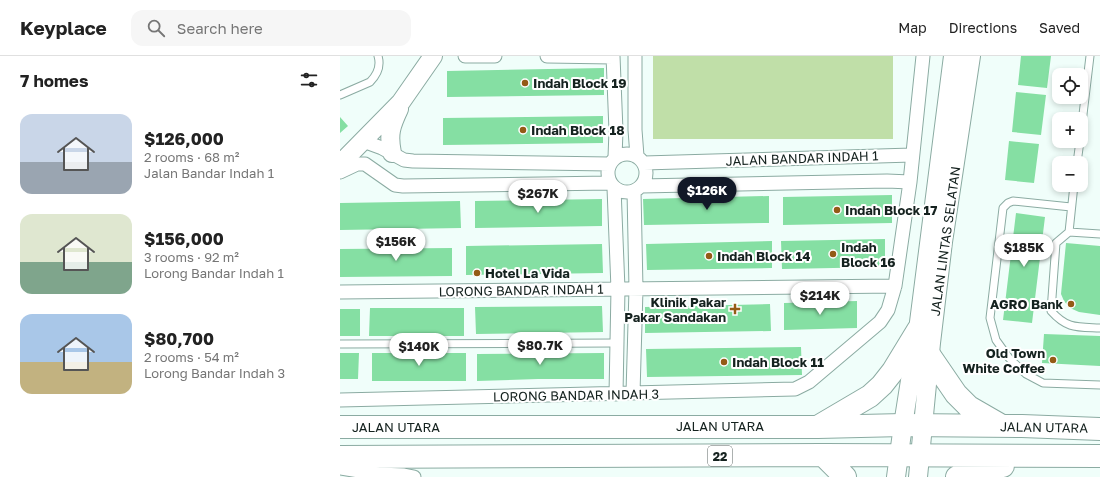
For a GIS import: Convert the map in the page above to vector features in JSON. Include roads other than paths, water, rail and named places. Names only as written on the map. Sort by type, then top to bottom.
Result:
[{"type":"highway","points":[[818,427],[870,396],[882,385],[893,371],[918,330]]},
{"type":"highway","points":[[930,356],[956,394],[969,406],[1003,426]]},
{"type":"highway","name":"JALAN UTARA","points":[[340,427],[1003,426],[1100,429]]},
{"type":"highway","points":[[823,455],[845,477]]},
{"type":"highway","name":"22","points":[[340,457],[823,455],[1092,456]]},
{"type":"highway","points":[[957,477],[984,467],[1092,456]]},
{"type":"main road","points":[[340,164],[401,102],[433,56]]},
{"type":"main road","name":"JALAN LINTAS SELATAN","points":[[913,426],[918,330],[953,56]]},
{"type":"main road","name":"JALAN LINTAS SELATAN","points":[[913,426],[930,356],[943,242],[971,56]]},
{"type":"main road","points":[[387,151],[390,142],[391,128],[401,102]]},
{"type":"main road","points":[[913,426],[910,456],[918,477]]},
{"type":"main road","points":[[896,477],[910,456]]},
{"type":"street","points":[[465,56],[496,56]]},
{"type":"street","points":[[547,56],[613,56],[616,131],[612,160],[607,171],[612,185],[618,289],[616,394]]},
{"type":"street","points":[[340,172],[357,164],[365,164],[370,166],[395,185],[403,186],[612,185],[624,192],[638,188],[644,181],[646,175],[640,160],[635,130],[634,56]]},
{"type":"street","name":"LORONG BANDAR INDAH 3","points":[[340,400],[796,389],[809,382],[880,322],[888,310],[895,286],[910,182],[923,56]]},
{"type":"street","points":[[363,141],[404,160],[413,161],[612,160],[626,153],[640,160]]},
{"type":"street","points":[[370,166],[387,151]]},
{"type":"street","name":"JALAN BANDAR INDAH 1","points":[[640,160],[912,155]]},
{"type":"street","name":"JALAN BANDAR INDAH 1","points":[[638,188],[887,181],[910,182]]},
{"type":"street","points":[[633,393],[638,188]]},
{"type":"street","name":"LORONG BANDAR INDAH 1","points":[[340,292],[895,286]]},
{"type":"street","points":[[340,468],[378,474],[414,477]]},
{"type":"lane","points":[[340,95],[370,82],[378,70],[378,56]]},
{"type":"lane","points":[[1083,112],[1090,56]]},
{"type":"lane","points":[[1073,192],[1069,232],[1056,243],[1050,311],[1058,320],[1072,326],[1100,328]]},
{"type":"lane","points":[[1072,207],[1013,201],[1008,203],[1003,208],[990,318],[996,340],[1009,358],[1026,374],[1043,383],[1100,385]]},
{"type":"lane","points":[[1069,232],[1100,234]]},
{"type":"lane","points":[[340,344],[616,343]]},
{"type":"place","name":"Indah Block 19","points":[[525,83]]},
{"type":"place","name":"Indah Block 18","points":[[523,130]]},
{"type":"place","name":"Indah Block 17","points":[[837,210]]},
{"type":"place","name":"Indah Block 16","points":[[833,254]]},
{"type":"place","name":"Indah Block 14","points":[[709,256]]},
{"type":"place","name":"Hotel La Vida","points":[[477,273]]},
{"type":"place","name":"AGRO Bank","points":[[1071,304]]},
{"type":"place","name":"Klinik Pakar Pakar Sandakan","points":[[735,309]]},
{"type":"place","name":"Old Town White Coffee","points":[[1053,360]]},
{"type":"place","name":"Indah Block 11","points":[[724,362]]}]
